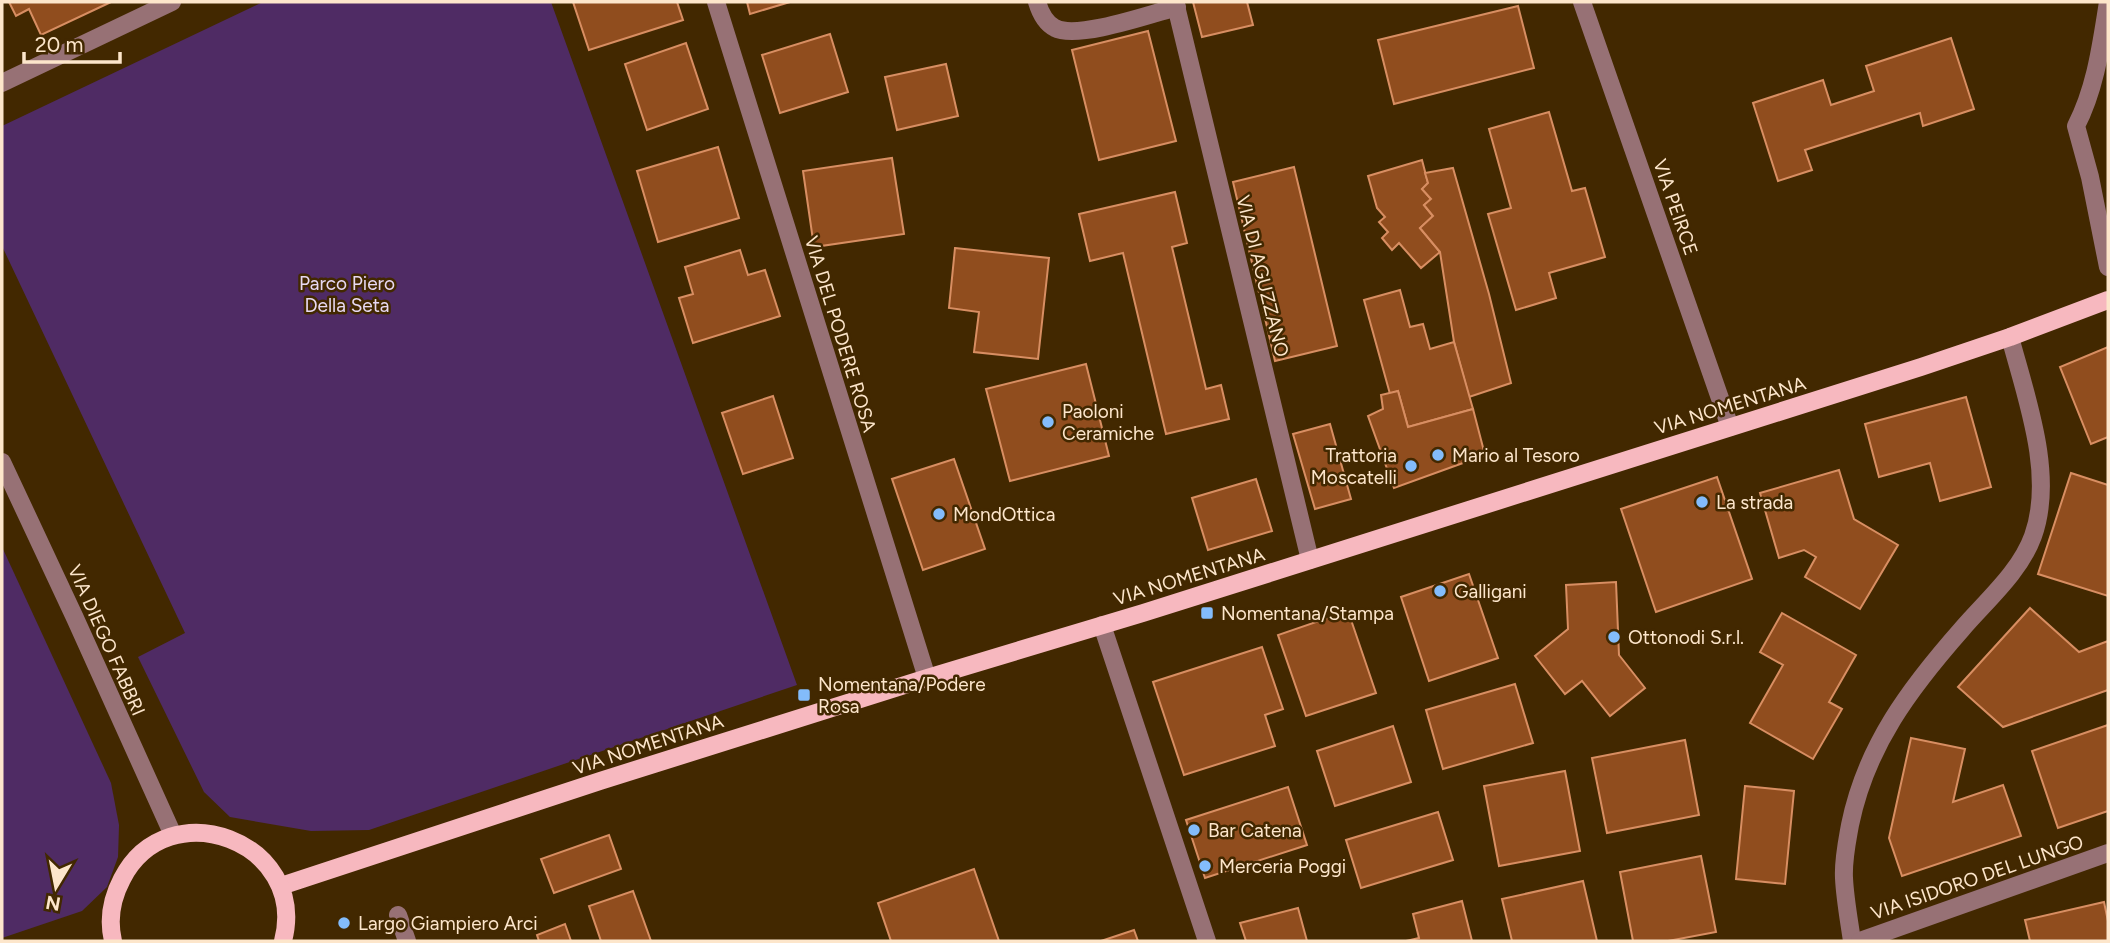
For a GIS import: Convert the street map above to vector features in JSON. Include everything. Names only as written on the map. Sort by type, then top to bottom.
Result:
[{"type":"main road","name":"VIA NOMENTANA","points":[[281,886],[613,777],[1730,427],[2010,337],[2108,300]]},
{"type":"main road","points":[[111,941],[111,909],[116,889],[126,870],[140,854],[158,842],[173,835],[198,832],[239,842],[257,854],[271,870],[281,886],[286,909],[283,941]]},
{"type":"street","points":[[2,83],[172,2]]},
{"type":"street","name":"VIA DEL PODERE ROSA","points":[[716,2],[927,678]]},
{"type":"street","points":[[1037,2],[1048,23],[1055,28],[1072,32],[1089,30],[1176,4]]},
{"type":"street","name":"VIA PEIRCE","points":[[1582,2],[1730,427]]},
{"type":"street","points":[[2108,2],[2098,67],[2087,104],[2076,126],[2090,177],[2108,267]]},
{"type":"street","name":"VIA DI AGUZZANO","points":[[1176,4],[1310,559]]},
{"type":"street","points":[[1852,941],[1844,877],[1846,844],[1859,790],[1876,747],[1906,698],[1946,646],[2015,569],[2033,535],[2040,483],[2038,456],[2010,337]]},
{"type":"street","name":"VIA DIEGO FABBRI","points":[[2,462],[173,835]]},
{"type":"street","points":[[1101,625],[1207,941]]},
{"type":"street","name":"VIA ISIDORO DEL LUNGO","points":[[1860,941],[2108,853]]},
{"type":"street","points":[[398,915],[407,941]]},
{"type":"green space","name":"Parco Piero Della Seta","points":[[263,2],[551,2],[797,685],[369,830],[311,831],[230,817],[204,792],[138,657],[185,633],[2,246],[2,126]]},
{"type":"green space","points":[[2,547],[111,783],[119,825],[118,857],[107,887],[82,911],[2,938]]},
{"type":"building","points":[[9,2],[111,2],[41,35],[29,9],[16,16]]},
{"type":"building","points":[[573,2],[677,2],[683,20],[589,50]]},
{"type":"building","points":[[747,2],[790,2],[750,14]]},
{"type":"building","points":[[1193,2],[1247,2],[1253,25],[1202,37]]},
{"type":"building","points":[[1518,6],[1534,68],[1394,104],[1378,40]]},
{"type":"building","points":[[1148,31],[1176,141],[1099,160],[1072,50]]},
{"type":"building","points":[[830,34],[848,92],[780,113],[762,55]]},
{"type":"building","points":[[1951,38],[1974,109],[1923,126],[1920,113],[1805,150],[1812,170],[1778,181],[1753,103],[1823,80],[1831,105],[1874,91],[1866,66]]},
{"type":"building","points":[[686,43],[708,109],[647,130],[625,64]]},
{"type":"building","points":[[946,64],[958,116],[897,130],[885,77]]},
{"type":"building","points":[[1549,112],[1572,191],[1585,188],[1605,257],[1549,273],[1556,298],[1516,310],[1488,214],[1511,208],[1489,129]]},
{"type":"building","points":[[718,147],[739,218],[658,242],[637,171]]},
{"type":"building","points":[[892,158],[904,234],[814,247],[803,171]]},
{"type":"building","points":[[1422,160],[1428,183],[1422,189],[1431,199],[1424,205],[1433,216],[1420,228],[1440,252],[1421,268],[1399,243],[1392,250],[1382,238],[1388,232],[1379,222],[1385,217],[1377,208],[1368,176]]},
{"type":"building","points":[[1294,167],[1337,346],[1275,361],[1233,182]]},
{"type":"building","points":[[1453,168],[1511,383],[1469,397],[1454,342],[1440,252],[1420,228],[1433,216],[1424,205],[1431,199],[1422,189],[1428,183],[1425,173]]},
{"type":"building","points":[[1175,192],[1187,243],[1172,247],[1206,389],[1221,385],[1229,419],[1166,434],[1123,253],[1090,261],[1079,214]]},
{"type":"building","points":[[955,248],[1049,258],[1038,359],[974,352],[979,312],[949,308]]},
{"type":"building","points":[[740,250],[748,275],[765,270],[780,316],[693,343],[679,298],[693,294],[685,267]]},
{"type":"building","points":[[1400,290],[1410,327],[1423,324],[1430,349],[1454,342],[1473,409],[1408,427],[1398,391],[1390,394],[1364,300]]},
{"type":"building","points":[[2108,347],[2108,437],[2091,444],[2060,367]]},
{"type":"building","name":"Paoloni Ceramiche","points":[[1086,364],[1109,456],[1010,481],[986,389]]},
{"type":"building","points":[[1398,391],[1408,427],[1473,409],[1485,455],[1394,488],[1368,416],[1383,409],[1381,395]]},
{"type":"building","points":[[773,396],[793,458],[743,474],[722,413]]},
{"type":"building","points":[[1966,397],[1991,487],[1940,501],[1930,463],[1879,477],[1865,424]]},
{"type":"building","points":[[1330,424],[1351,499],[1315,509],[1293,434]]},
{"type":"building","name":"MondOttica","points":[[954,459],[985,549],[923,570],[892,479]]},
{"type":"building","points":[[1839,470],[1854,519],[1898,545],[1860,609],[1805,577],[1816,557],[1804,550],[1779,558],[1760,493]]},
{"type":"building","points":[[2071,473],[2108,485],[2108,596],[2038,574]]},
{"type":"building","points":[[1717,477],[1752,579],[1656,612],[1621,509]]},
{"type":"building","points":[[1256,479],[1272,531],[1208,550],[1192,498]]},
{"type":"building","points":[[1469,574],[1498,658],[1429,681],[1401,597]]},
{"type":"building","points":[[1616,582],[1619,655],[1645,688],[1610,716],[1582,681],[1565,694],[1535,656],[1568,629],[1566,585]]},
{"type":"building","points":[[2030,608],[2079,652],[2108,641],[2108,690],[2003,727],[1958,687]]},
{"type":"building","points":[[1348,611],[1376,693],[1306,716],[1278,635]]},
{"type":"building","points":[[1782,613],[1856,655],[1829,702],[1842,709],[1813,759],[1750,723],[1783,665],[1760,652]]},
{"type":"building","points":[[1262,647],[1283,709],[1265,715],[1275,746],[1184,775],[1153,682]]},
{"type":"building","points":[[1515,684],[1533,743],[1443,769],[1426,710]]},
{"type":"building","points":[[2108,725],[2108,811],[2058,828],[2032,751]]},
{"type":"building","points":[[1393,726],[1411,782],[1335,806],[1317,751]]},
{"type":"building","points":[[1911,738],[1965,749],[1953,802],[2003,785],[2021,836],[1902,876],[1889,838]]},
{"type":"building","points":[[1685,740],[1699,815],[1607,833],[1592,758]]},
{"type":"building","points":[[1565,771],[1580,851],[1499,866],[1484,786]]},
{"type":"building","points":[[1745,786],[1794,791],[1785,884],[1736,879]]},
{"type":"building","points":[[1288,787],[1307,845],[1205,878],[1186,820]]},
{"type":"building","points":[[1438,812],[1453,860],[1361,888],[1346,840]]},
{"type":"building","points":[[609,835],[621,869],[554,893],[541,859]]},
{"type":"building","points":[[1701,856],[1716,932],[1668,941],[1633,941],[1620,872]]},
{"type":"building","points":[[974,869],[999,941],[891,941],[878,903]]},
{"type":"building","points":[[1583,881],[1597,941],[1512,941],[1502,899]]},
{"type":"building","points":[[633,891],[651,941],[601,941],[589,906]]},
{"type":"building","points":[[1462,901],[1472,941],[1406,941],[1419,938],[1413,914]]},
{"type":"building","points":[[2104,902],[2108,941],[2030,941],[2025,920]]},
{"type":"building","points":[[1298,908],[1307,941],[1246,941],[1240,923]]},
{"type":"building","points":[[565,924],[571,941],[539,941],[537,935]]},
{"type":"building","points":[[1134,930],[1138,941],[1101,941]]},
{"type":"place","name":"Paoloni Ceramiche","points":[[1048,422]]},
{"type":"place","name":"Mario al Tesoro","points":[[1438,455]]},
{"type":"place","name":"Trattoria Moscatelli","points":[[1411,466]]},
{"type":"place","name":"La strada","points":[[1702,502]]},
{"type":"place","name":"MondOttica","points":[[939,514]]},
{"type":"place","name":"Galligani","points":[[1440,591]]},
{"type":"place","name":"Nomentana/Stampa","points":[[1207,613]]},
{"type":"place","name":"Ottonodi S.r.l.","points":[[1614,637]]},
{"type":"place","name":"Nomentana/Podere Rosa","points":[[804,695]]},
{"type":"place","name":"Bar Catena","points":[[1194,830]]},
{"type":"place","name":"Merceria Poggi","points":[[1205,866]]},
{"type":"place","name":"Largo Giampiero Arci","points":[[344,923]]}]
